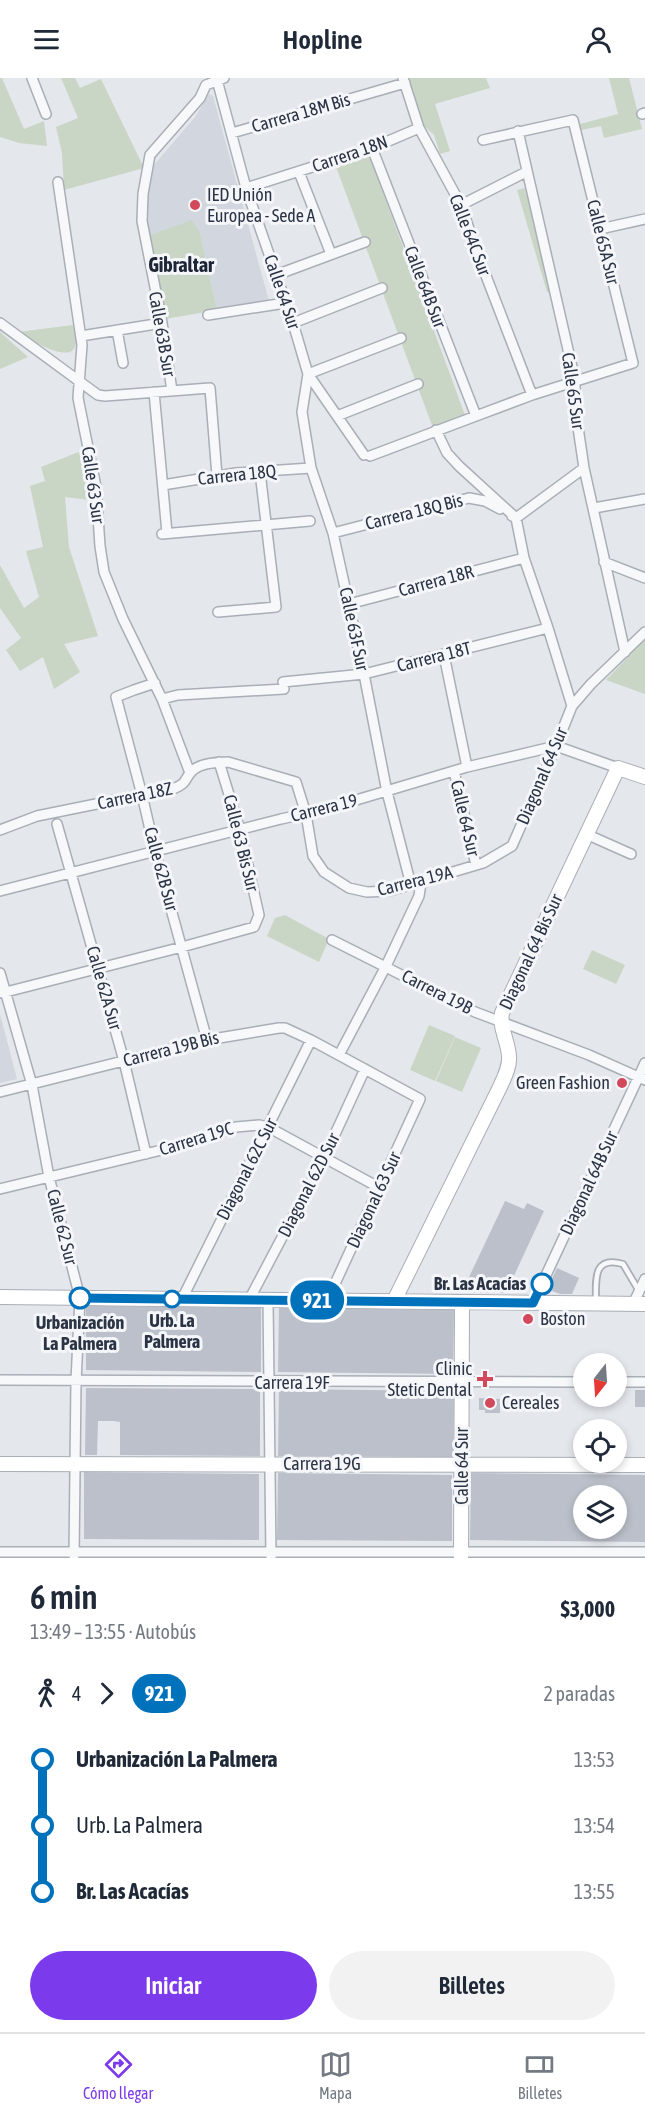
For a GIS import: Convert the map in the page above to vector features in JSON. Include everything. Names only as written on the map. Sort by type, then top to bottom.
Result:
[{"type":"street","points":[[32,78],[46,114]]},
{"type":"street","points":[[205,82],[220,79]]},
{"type":"street","name":"Calle 64 Sur","points":[[220,79],[246,188],[293,323],[308,374],[367,455],[436,430]]},
{"type":"street","name":"Carrera 18M Bis","points":[[232,134],[404,80]]},
{"type":"street","name":"Calle 64C Sur","points":[[404,80],[419,128],[461,205],[532,395]]},
{"type":"street","name":"Calle 63B Sur","points":[[172,391],[162,323],[142,221],[146,170],[150,155],[200,98],[205,82]]},
{"type":"street","name":"Calle 65A Sur","points":[[518,131],[573,120],[633,363],[575,380]]},
{"type":"street","name":"Carrera 18N","points":[[246,188],[372,148],[419,128]]},
{"type":"street","points":[[483,140],[518,131]]},
{"type":"street","name":"Calle 65 Sur","points":[[518,131],[575,380],[575,406],[584,468],[625,652]]},
{"type":"street","name":"Calle 64B Sur","points":[[372,148],[481,415]]},
{"type":"street","points":[[299,172],[331,254]]},
{"type":"street","points":[[461,205],[526,172]]},
{"type":"street","name":"Calle 63 Sur","points":[[58,182],[81,336],[78,398],[96,487],[104,572],[123,619],[162,699],[190,773]]},
{"type":"street","points":[[600,229],[645,219]]},
{"type":"street","points":[[276,275],[365,242]]},
{"type":"street","points":[[293,323],[382,288]]},
{"type":"street","points":[[208,315],[285,303]]},
{"type":"street","points":[[0,316],[21,339]]},
{"type":"street","points":[[0,323],[92,392],[105,396],[210,388],[217,476]]},
{"type":"street","points":[[81,336],[162,323]]},
{"type":"street","points":[[117,330],[123,363]]},
{"type":"street","points":[[308,374],[401,338]]},
{"type":"street","name":"Calle 63F Sur","points":[[308,374],[302,412],[311,468],[333,533],[387,792],[411,885]]},
{"type":"street","points":[[572,706],[524,558],[516,518],[447,453],[436,430],[575,380]]},
{"type":"street","points":[[337,416],[418,384]]},
{"type":"street","points":[[154,392],[163,485],[164,534],[310,521]]},
{"type":"street","name":"Carrera 18Q","points":[[163,485],[217,476],[311,468]]},
{"type":"street","points":[[516,518],[584,468]]},
{"type":"street","points":[[218,612],[276,607],[260,472]]},
{"type":"street","name":"Carrera 18Q Bis","points":[[333,533],[469,498],[490,503],[516,518]]},
{"type":"street","points":[[594,508],[645,499]]},
{"type":"street","name":"Carrera 18R","points":[[348,604],[524,558]]},
{"type":"street","points":[[604,562],[645,578]]},
{"type":"street","name":"Carrera 18T","points":[[162,699],[178,695],[283,686],[364,674],[548,628]]},
{"type":"street","name":"Diagonal 64 Sur","points":[[512,846],[572,706],[591,684],[645,633]]},
{"type":"street","name":"Calle 64 Sur","points":[[444,655],[467,767]]},
{"type":"street","name":"Calle 62B Sur","points":[[155,683],[116,697],[154,851],[207,1040]]},
{"type":"street","points":[[556,746],[645,777]]},
{"type":"street","name":"Carrera 19","points":[[0,891],[306,814],[467,767],[556,746]]},
{"type":"street","points":[[219,762],[244,766],[296,782],[306,814]]},
{"type":"street","name":"Carrera 18Z","points":[[0,830],[37,816],[182,785],[190,773],[197,768],[219,762]]},
{"type":"street","name":"Calle 63 Bis Sur","points":[[182,947],[250,929],[256,924],[259,915],[240,830],[219,762]]},
{"type":"street","name":"Diagonal 64 Bis Sur","points":[[394,1301],[507,1069],[509,1056],[501,1018],[506,1003],[618,768]]},
{"type":"street","name":"Calle 64 Sur","points":[[454,771],[476,865]]},
{"type":"street","name":"Carrera 19A","points":[[306,814],[313,856],[331,877],[349,888],[378,892],[421,883],[476,865],[512,846]]},
{"type":"street","name":"Calle 62A Sur","points":[[57,824],[124,1060],[146,1154]]},
{"type":"street","points":[[586,834],[631,854]]},
{"type":"street","points":[[339,1055],[386,966],[419,896],[421,883]]},
{"type":"street","name":"Carrera 19B","points":[[332,940],[502,1024],[589,1055],[642,1078]]},
{"type":"street","points":[[3,992],[182,947]]},
{"type":"street","name":"Calle 62 Sur","points":[[0,973],[3,992],[32,1085],[49,1177],[80,1298],[76,1381],[74,1555]]},
{"type":"street","name":"Carrera 19B Bis","points":[[0,1092],[207,1040],[285,1028],[420,1099]]},
{"type":"street","name":"Diagonal 62C Sur","points":[[182,1299],[311,1040]]},
{"type":"street","name":"Diagonal 64B Sur","points":[[533,1303],[642,1078],[645,1063]]},
{"type":"street","name":"Diagonal 62D Sur","points":[[249,1300],[324,1158],[365,1069]]},
{"type":"street","name":"Diagonal 63 Sur","points":[[327,1301],[420,1099]]},
{"type":"street","name":"Carrera 19C","points":[[0,1189],[146,1154],[236,1127],[259,1125],[268,1127],[380,1188]]},
{"type":"street","points":[[0,1297],[596,1304],[639,1300],[645,1279]]},
{"type":"street","points":[[268,1300],[271,1556]]},
{"type":"street","name":"Calle 64 Sur","points":[[461,1555],[462,1302]]},
{"type":"street","name":"Carrera 19F","points":[[0,1380],[573,1382]]},
{"type":"street","points":[[627,1382],[645,1382]]},
{"type":"street","name":"Carrera 19G","points":[[0,1464],[645,1465]]},
{"type":"street","points":[[0,1552],[74,1555],[271,1556],[645,1552]]},
{"type":"lane","points":[[596,1304],[596,1275],[600,1267],[607,1263],[623,1264],[639,1300]]},
{"type":"shaded area","name":"IED Unión Europea - Sede A","points":[[209,94],[213,96],[269,301],[217,310],[200,233],[148,236],[146,215],[147,195],[153,166],[195,117]]},
{"type":"shaded area","points":[[0,1014],[17,1079],[0,1083]]},
{"type":"green space","points":[[0,78],[2,78],[24,129],[44,121],[47,146],[19,143],[0,137]]},
{"type":"green space","points":[[61,78],[75,78],[80,88],[101,79],[144,168],[64,190],[62,153],[56,127],[78,118]]},
{"type":"green space","points":[[407,78],[486,78],[490,88],[435,104],[450,151],[440,154],[434,135],[421,123]]},
{"type":"green space","points":[[609,78],[629,78],[642,129],[604,138],[601,126],[581,130],[580,124],[618,114]]},
{"type":"green space","points":[[368,152],[465,415],[433,428],[335,164]]},
{"type":"green space","points":[[525,188],[550,291],[547,292],[517,190]]},
{"type":"green space","points":[[192,220],[200,233],[217,310],[165,319],[148,236]]},
{"type":"green space","points":[[73,325],[76,340],[74,349],[68,352],[48,348],[18,332]]},
{"type":"green space","points":[[0,332],[28,357],[0,369]]},
{"type":"green space","points":[[86,449],[90,500],[65,497],[69,547],[98,636],[64,644],[80,672],[54,689],[43,657],[20,671],[6,650],[21,638],[0,608],[0,565],[24,608],[39,597],[26,551],[43,547],[30,486],[45,481],[41,467]]},
{"type":"green space","points":[[645,639],[645,694],[606,680]]},
{"type":"green space","points":[[285,915],[329,939],[319,962],[267,936],[275,918]]},
{"type":"green space","points":[[592,950],[625,965],[616,984],[583,969]]},
{"type":"green space","points":[[429,1025],[455,1036],[435,1081],[410,1070]]},
{"type":"green space","points":[[455,1037],[481,1048],[462,1092],[436,1081]]},
{"type":"building","points":[[505,1201],[524,1209],[527,1203],[544,1211],[506,1293],[462,1292]]},
{"type":"building","points":[[557,1268],[579,1278],[572,1294],[560,1294],[547,1289]]},
{"type":"building","points":[[86,1304],[261,1305],[261,1372],[86,1370]]},
{"type":"building","points":[[279,1305],[454,1307],[453,1374],[278,1372]]},
{"type":"building","points":[[86,1388],[260,1389],[260,1456],[120,1455],[120,1422],[114,1421],[98,1421],[97,1455],[85,1455]]},
{"type":"building","points":[[279,1389],[454,1391],[453,1457],[278,1456]]},
{"type":"building","points":[[635,1390],[645,1390],[645,1407],[635,1407]]},
{"type":"building","points":[[479,1398],[500,1399],[500,1413],[485,1413],[485,1410],[479,1410]]},
{"type":"building","points":[[549,1399],[558,1399],[558,1409],[549,1409]]},
{"type":"building","points":[[84,1472],[259,1474],[259,1540],[84,1539]]},
{"type":"building","points":[[278,1473],[452,1475],[452,1541],[277,1540]]},
{"type":"building","points":[[471,1473],[645,1475],[645,1542],[470,1540]]},
{"type":"bus line","name":"921","points":[[80,1298],[533,1303],[542,1284]]},
{"type":"place","name":"IED Unión Europea - Sede A","points":[[195,205]]},
{"type":"place","name":"Green Fashion","points":[[622,1083]]},
{"type":"place","name":"Br. Las Acacías","points":[[542,1284]]},
{"type":"place","name":"Urbanización La Palmera","points":[[80,1298]]},
{"type":"place","name":"Urb. La Palmera","points":[[172,1299]]},
{"type":"place","name":"Boston","points":[[528,1319]]},
{"type":"place","name":"Clinic Stetic Dental","points":[[485,1379]]},
{"type":"place","name":"Cereales","points":[[490,1403]]},
{"type":"district","name":"Gibraltar","points":[[181,265]]}]
